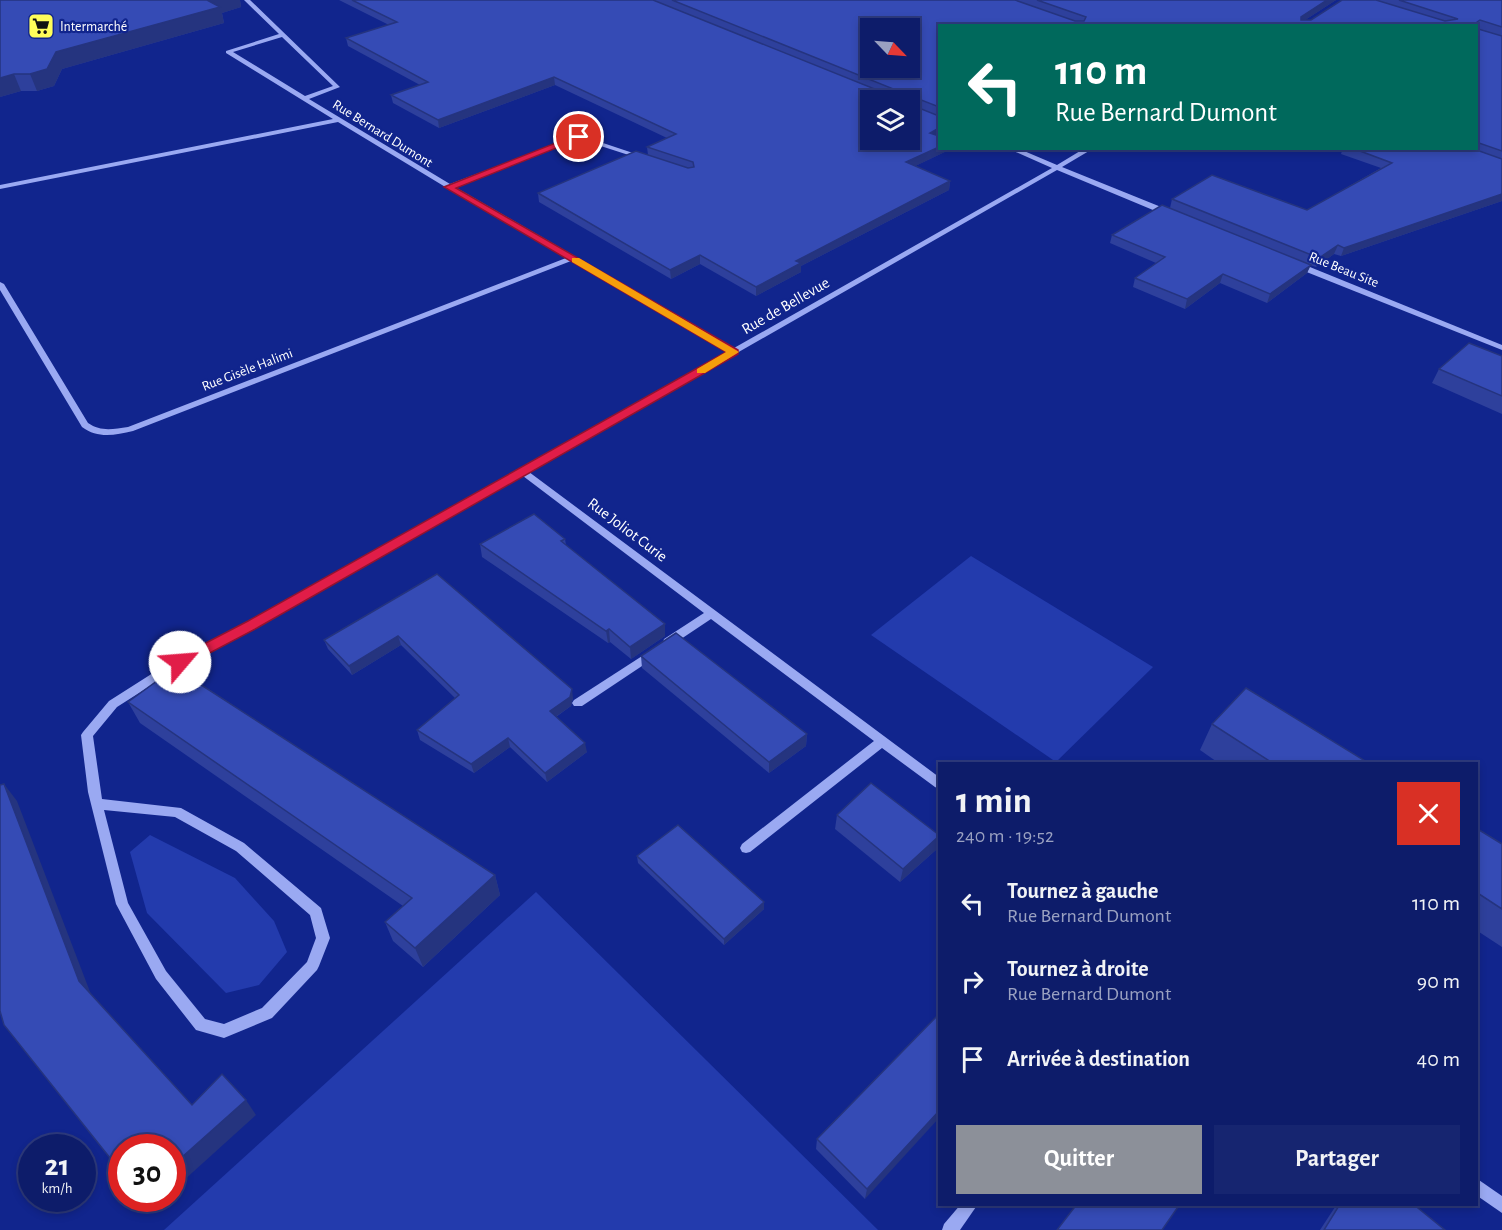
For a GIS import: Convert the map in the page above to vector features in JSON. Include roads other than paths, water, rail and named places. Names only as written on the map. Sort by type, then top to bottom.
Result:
[{"type":"street","name":"Rue Bernard Dumont","points":[[247,0],[336,87],[304,99]]},
{"type":"street","name":"Rue Bernard Dumont","points":[[284,35],[228,52],[449,187],[734,352]]},
{"type":"street","points":[[0,187],[339,120]]},
{"type":"street","points":[[449,187],[579,137],[646,159]]},
{"type":"street","points":[[1015,150],[1172,214]]},
{"type":"street","name":"Rue de Bellevue","points":[[97,804],[177,812],[240,847],[316,912],[323,938],[312,966],[267,1013],[224,1031],[201,1025],[161,975],[122,904],[97,804],[87,735],[113,704],[180,662],[523,472],[1088,150]]},
{"type":"street","name":"Rue Gisèle Halimi","points":[[0,284],[85,425],[92,432],[108,434],[130,429],[572,258]]},
{"type":"street","name":"Rue Beau Site","points":[[1293,263],[1502,348]]},
{"type":"street","name":"Rue Joliot Curie","points":[[523,472],[938,783]]},
{"type":"street","points":[[578,703],[711,614]]},
{"type":"street","points":[[746,848],[882,741]]},
{"type":"street","points":[[1478,1187],[1502,1205]]},
{"type":"street","points":[[950,1230],[969,1206]]},
{"type":"place","name":"Intermarché","points":[[41,26]]}]
